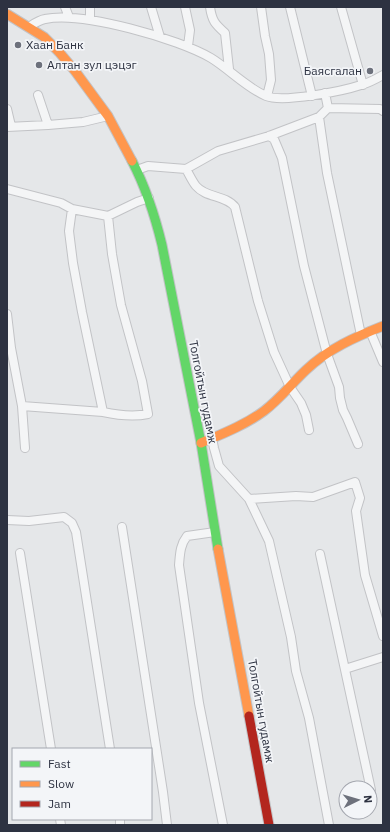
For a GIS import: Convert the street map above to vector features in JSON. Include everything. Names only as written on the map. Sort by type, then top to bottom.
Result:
[{"type":"main road","name":"Толгойтын гудамж","points":[[7,14],[44,37],[75,71],[108,116],[137,170],[149,198],[162,245],[201,443],[215,532],[269,825]]},
{"type":"main road","points":[[201,443],[263,412],[276,401],[307,369],[327,354],[361,335],[383,326]]},
{"type":"street","points":[[65,7],[69,17]]},
{"type":"street","points":[[90,7],[90,20]]},
{"type":"street","points":[[151,7],[160,37]]},
{"type":"street","points":[[185,7],[190,30],[188,46]]},
{"type":"street","points":[[210,7],[211,16],[215,24],[225,33],[229,69]]},
{"type":"street","points":[[261,7],[269,54],[271,80],[267,96]]},
{"type":"street","points":[[290,7],[312,96]]},
{"type":"street","points":[[341,7],[363,85]]},
{"type":"street","points":[[30,27],[38,21],[45,19],[69,17],[90,20],[160,37],[188,46],[210,57],[229,69],[247,85],[267,96],[286,98],[312,96],[363,85],[383,75]]},
{"type":"street","points":[[325,93],[328,108]]},
{"type":"street","points":[[38,95],[48,125]]},
{"type":"street","points":[[137,170],[148,166],[186,169],[218,151],[269,136],[319,117],[328,108],[380,109],[383,111]]},
{"type":"street","points":[[7,109],[9,126],[83,122],[108,116]]},
{"type":"street","points":[[319,117],[327,172],[361,335]]},
{"type":"street","points":[[269,136],[274,139],[282,158],[304,266],[327,354],[339,387],[343,410],[358,444]]},
{"type":"street","points":[[186,169],[196,186],[202,192],[232,202],[235,207],[260,309],[274,352],[290,387],[301,403],[306,415],[309,430]]},
{"type":"street","points":[[7,189],[61,204],[72,209],[108,216],[149,198]]},
{"type":"street","points":[[72,209],[69,231],[73,263],[103,412]]},
{"type":"street","points":[[22,406],[103,412],[120,415],[140,416],[148,414],[142,381],[121,305],[112,254],[108,216]]},
{"type":"street","points":[[7,314],[11,348],[22,406],[25,448]]},
{"type":"street","points":[[370,331],[383,362]]},
{"type":"street","points":[[212,438],[219,466],[248,499],[269,541],[291,637],[296,671],[309,718],[328,825]]},
{"type":"street","points":[[248,499],[296,496],[313,497],[355,482],[360,498],[356,511],[365,575],[383,636]]},
{"type":"street","points":[[7,520],[28,521],[64,517],[72,523],[76,532],[110,748]]},
{"type":"street","points":[[122,527],[164,792],[167,825]]},
{"type":"street","points":[[215,532],[187,536],[180,549],[179,565],[200,703],[223,825]]},
{"type":"street","points":[[20,553],[51,748]]},
{"type":"street","points":[[320,554],[369,780]]},
{"type":"street","points":[[345,669],[383,657]]},
{"type":"traffic: fast","points":[[132,161],[150,202],[162,245],[201,443],[218,549]]},
{"type":"traffic: slow","points":[[7,14],[44,37],[59,52],[108,116],[132,161]]},
{"type":"traffic: slow","points":[[201,443],[233,429],[257,416],[323,356],[352,339],[383,326]]},
{"type":"traffic: slow","points":[[218,549],[249,716]]},
{"type":"traffic: jam","points":[[249,716],[269,825]]},
{"type":"place","name":"Хаан Банк","points":[[18,45]]},
{"type":"place","name":"Алтан зул цэцэг","points":[[39,65]]},
{"type":"place","name":"Баясгалан","points":[[370,71]]}]
